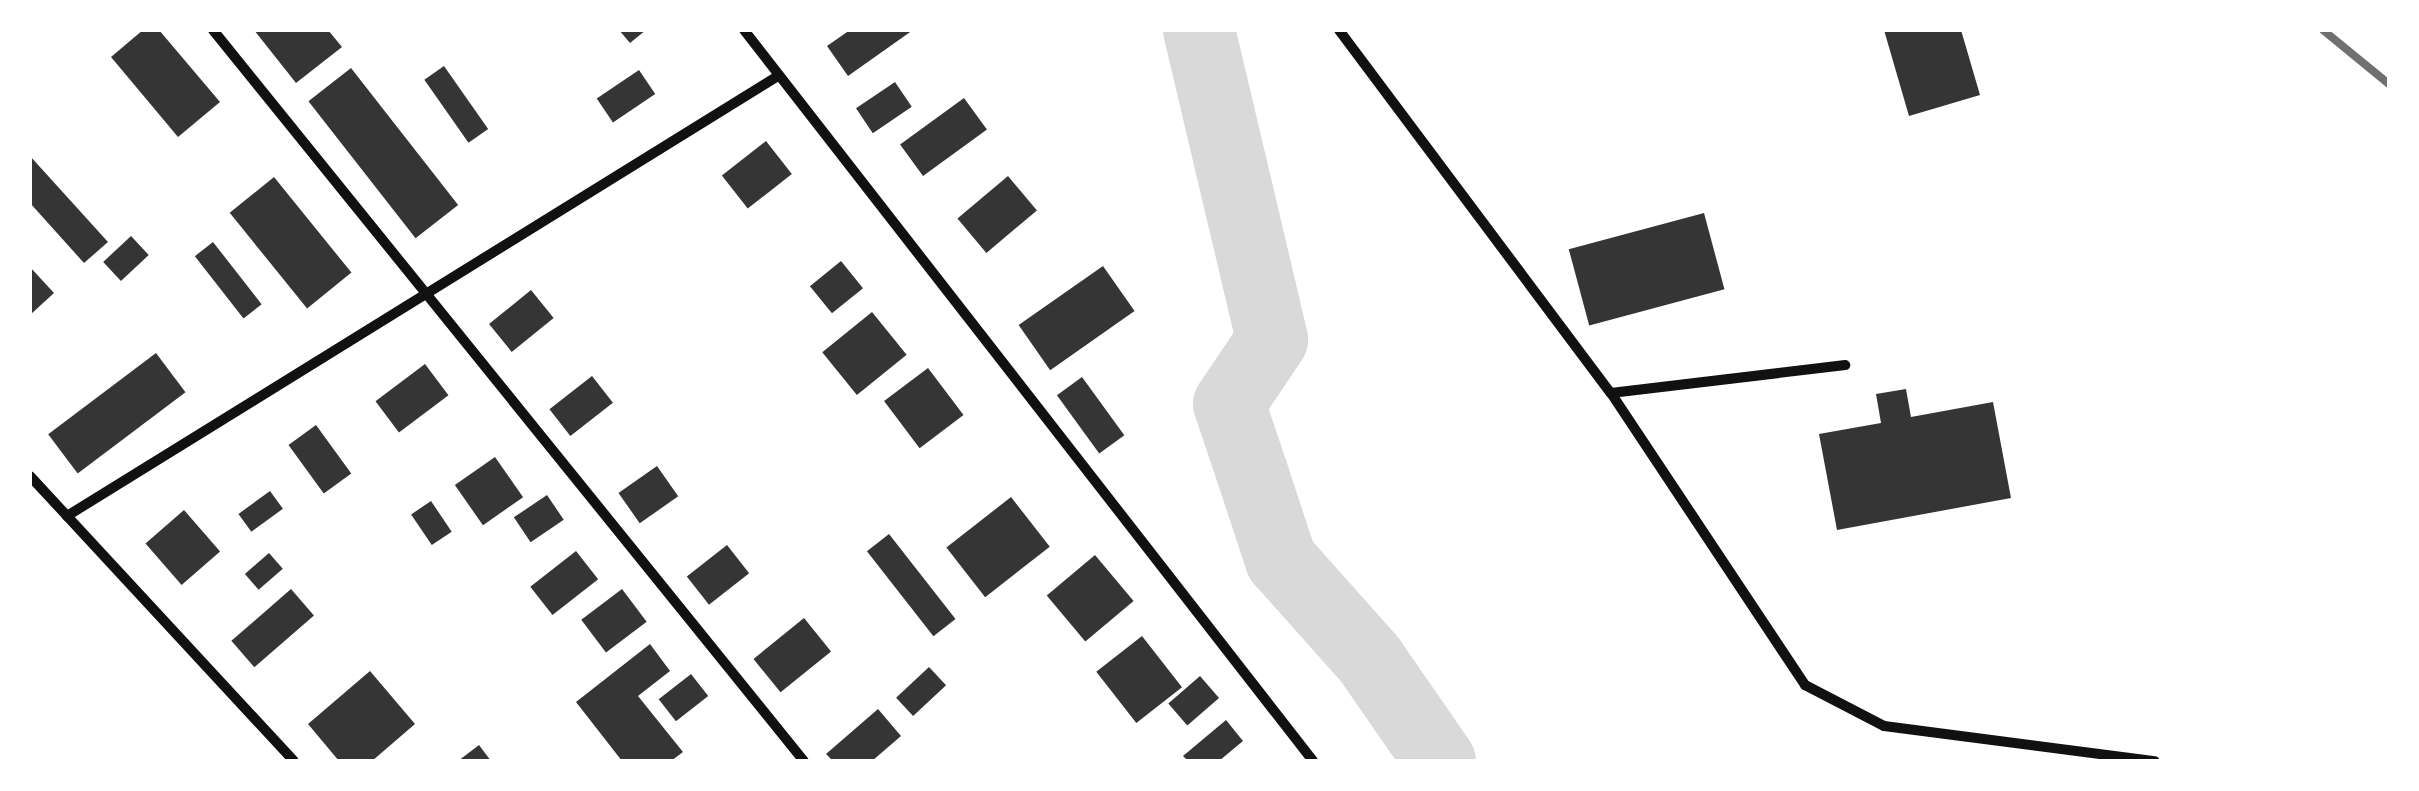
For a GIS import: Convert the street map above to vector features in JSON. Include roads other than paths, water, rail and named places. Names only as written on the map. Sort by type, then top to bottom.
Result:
[{"type":"street","points":[[213,30],[804,761]]},
{"type":"street","points":[[744,30],[1313,761]]},
{"type":"street","points":[[1339,30],[1610,392],[1806,685],[1884,726],[2155,761]]},
{"type":"street","points":[[67,516],[778,76]]},
{"type":"street","points":[[1610,392],[1845,366]]},
{"type":"street","points":[[30,476],[294,761]]},
{"type":"waterway","points":[[1199,30],[1272,340],[1229,404],[1281,560],[1370,660],[1440,761]]},
{"type":"railway","points":[[2323,30],[2389,84]]}]
